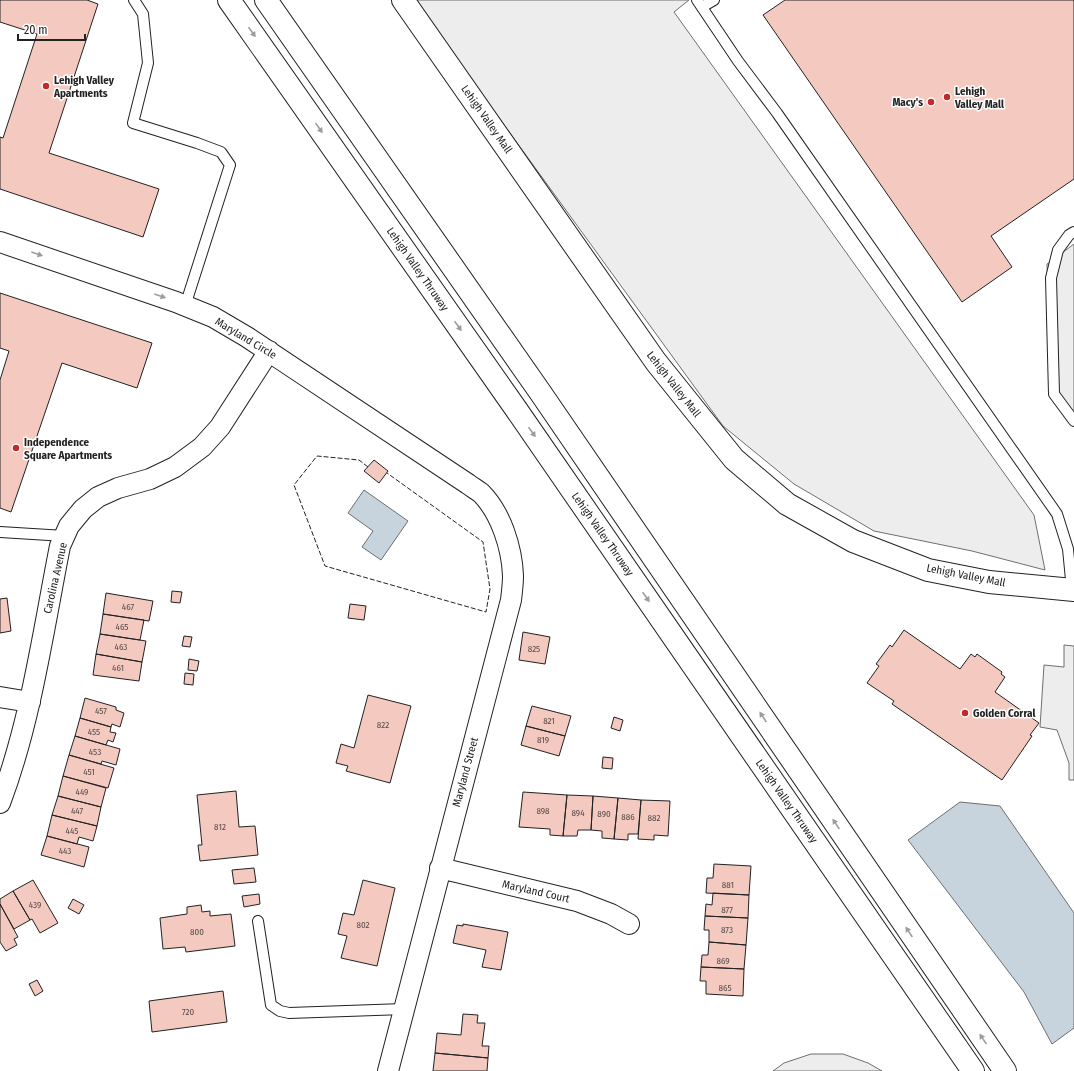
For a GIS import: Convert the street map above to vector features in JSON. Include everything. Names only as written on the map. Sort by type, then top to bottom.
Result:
[{"type":"main road","name":"Lehigh Valley Thruway","points":[[230,0],[525,422],[973,1071]]},
{"type":"main road","points":[[266,0],[554,412],[1005,1071]]},
{"type":"main road","name":"Lehigh Valley Mall","points":[[403,0],[656,362],[734,459],[787,504],[860,544],[928,570],[989,582],[1073,590]]},
{"type":"street","name":"Maryland Circle","points":[[0,242],[213,317],[269,351],[468,484]]},
{"type":"street","name":"Carolina Avenue","points":[[0,803],[12,770],[30,702],[60,546],[69,526],[83,509],[98,497],[118,488],[156,476],[175,467],[202,447],[220,427],[269,351]]},
{"type":"street","name":"Maryland Street","points":[[388,1071],[511,600],[513,576],[509,550],[504,533],[494,509],[481,493],[468,484]]},
{"type":"street","points":[[0,697],[30,702]]},
{"type":"street","name":"Maryland Court","points":[[440,868],[577,901],[611,914],[629,924]]},
{"type":"lane","points":[[134,0],[143,14],[148,63],[133,123],[197,142],[221,152],[230,165],[185,306]]},
{"type":"lane","points":[[714,0],[700,4],[738,61],[1057,514],[1068,549],[1073,590]]},
{"type":"lane","points":[[1074,232],[1069,235],[1058,250],[1052,278],[1054,394],[1074,422]]},
{"type":"lane","points":[[0,532],[64,536]]},
{"type":"lane","points":[[258,920],[272,1005],[280,1011],[295,1013],[404,1009]]},
{"type":"shaded area","points":[[413,0],[689,0],[674,12],[1034,515],[1045,570],[972,551],[874,531],[794,484],[723,426]]},
{"type":"shaded area","points":[[1074,244],[1074,416],[1051,387],[1047,264]]},
{"type":"shaded area","points":[[364,490],[408,521],[381,560],[362,547],[373,531],[348,513]]},
{"type":"shaded area","points":[[1064,645],[1074,646],[1074,780],[1069,780],[1069,763],[1057,730],[1040,727],[1044,665],[1064,667]]},
{"type":"shaded area","points":[[960,802],[1000,806],[1074,913],[1074,1028],[1052,1044],[1024,992],[908,840]]},
{"type":"shaded area","points":[[811,1054],[843,1054],[868,1063],[882,1071],[773,1071],[784,1063]]},
{"type":"building","name":"Lehigh Valley Apartments","points":[[0,0],[87,0],[98,4],[49,153],[159,189],[143,237],[0,189],[0,137],[3,138],[37,34],[0,22]]},
{"type":"building","name":"Lehigh Valley Mall","points":[[785,0],[1074,0],[1074,179],[991,236],[1012,267],[962,302],[763,15]]},
{"type":"building","name":"Independence Square Apartments","points":[[0,293],[152,343],[137,388],[62,363],[11,512],[0,508],[0,380],[9,351],[0,348]]},
{"type":"building","points":[[374,460],[388,471],[379,483],[364,471]]},
{"type":"building","points":[[172,591],[182,592],[180,603],[171,602]]},
{"type":"building","points":[[106,593],[153,601],[149,621],[103,614]]},
{"type":"building","points":[[7,598],[11,631],[0,633],[0,599]]},
{"type":"building","points":[[350,604],[366,606],[364,620],[348,618]]},
{"type":"building","points":[[103,614],[144,620],[140,640],[100,634]]},
{"type":"building","name":"Golden Corral","points":[[904,630],[960,669],[971,654],[975,657],[977,654],[1002,672],[1001,674],[1005,677],[995,692],[1039,723],[1030,735],[1032,736],[1002,780],[892,704],[894,701],[867,683],[879,666],[876,664],[890,645],[892,647]]},
{"type":"building","points":[[523,632],[550,637],[545,664],[519,660]]},
{"type":"building","points":[[100,634],[146,641],[142,662],[96,654]]},
{"type":"building","points":[[184,636],[192,637],[190,647],[182,646]]},
{"type":"building","points":[[96,654],[142,662],[139,681],[93,675]]},
{"type":"building","points":[[189,659],[199,661],[197,671],[188,670]]},
{"type":"building","points":[[185,673],[194,674],[193,685],[184,684]]},
{"type":"building","points":[[368,695],[411,706],[390,783],[346,771],[348,766],[336,763],[341,744],[354,748]]},
{"type":"building","points":[[85,698],[116,707],[116,710],[124,713],[120,727],[112,724],[111,727],[80,718]]},
{"type":"building","points":[[532,706],[571,716],[565,736],[526,726]]},
{"type":"building","points":[[614,717],[623,720],[620,731],[611,728]]},
{"type":"building","points":[[80,718],[111,727],[110,732],[116,733],[113,742],[108,740],[106,745],[75,736]]},
{"type":"building","points":[[526,726],[565,736],[559,756],[521,745]]},
{"type":"building","points":[[75,736],[120,749],[116,765],[102,761],[101,764],[69,755]]},
{"type":"building","points":[[69,755],[114,768],[108,788],[63,776]]},
{"type":"building","points":[[603,757],[613,758],[612,769],[602,768]]},
{"type":"building","points":[[63,776],[106,788],[101,807],[58,796]]},
{"type":"building","points":[[236,791],[239,827],[255,826],[258,855],[200,861],[198,845],[202,845],[197,795]]},
{"type":"building","points":[[523,792],[567,795],[563,836],[550,835],[550,829],[519,827]]},
{"type":"building","points":[[567,795],[593,796],[591,830],[578,830],[577,836],[563,836]]},
{"type":"building","points":[[58,796],[101,807],[97,826],[52,815]]},
{"type":"building","points":[[593,796],[618,798],[614,839],[602,838],[602,831],[591,830]]},
{"type":"building","points":[[618,798],[641,800],[638,834],[628,834],[628,840],[614,839]]},
{"type":"building","points":[[641,800],[670,801],[668,836],[654,835],[654,840],[638,839]]},
{"type":"building","points":[[52,815],[97,826],[93,841],[79,837],[77,844],[47,836]]},
{"type":"building","points":[[47,836],[89,847],[84,867],[41,855]]},
{"type":"building","points":[[714,864],[751,866],[749,895],[706,893],[707,878],[713,878]]},
{"type":"building","points":[[254,868],[256,882],[234,884],[232,870]]},
{"type":"building","points":[[33,880],[58,923],[40,933],[32,919],[30,920],[13,891]]},
{"type":"building","points":[[363,880],[395,888],[377,966],[341,958],[347,936],[338,934],[343,913],[354,915]]},
{"type":"building","points":[[13,891],[30,920],[14,929],[0,904],[0,899]]},
{"type":"building","points":[[713,893],[749,895],[748,918],[705,916],[706,904],[712,905]]},
{"type":"building","points":[[259,894],[260,904],[244,907],[242,896]]},
{"type":"building","points":[[73,899],[84,905],[79,914],[68,908]]},
{"type":"building","points":[[0,904],[18,937],[14,939],[17,945],[6,951],[0,942]]},
{"type":"building","points":[[201,905],[202,912],[210,911],[210,916],[231,914],[235,946],[186,952],[185,947],[163,949],[160,918],[187,914],[187,907]]},
{"type":"building","points":[[705,916],[748,918],[746,945],[709,942],[709,930],[704,930]]},
{"type":"building","points":[[463,924],[508,932],[501,970],[482,967],[486,950],[453,943],[457,925],[463,926]]},
{"type":"building","points":[[709,942],[746,945],[744,969],[701,967],[702,955],[708,955]]},
{"type":"building","points":[[701,967],[744,969],[743,996],[706,994],[706,981],[700,981]]},
{"type":"building","points":[[37,980],[43,991],[35,996],[29,984]]},
{"type":"building","points":[[223,991],[227,1022],[152,1032],[149,1001]]},
{"type":"building","points":[[463,1014],[478,1015],[477,1023],[485,1023],[482,1046],[489,1046],[488,1058],[435,1053],[437,1033],[461,1035]]},
{"type":"building","points":[[435,1053],[488,1058],[487,1071],[433,1071]]},
{"type":"fence","points":[[368,467],[359,460],[317,456],[294,485],[325,566],[486,612],[490,589],[483,542],[387,473]]},
{"type":"place","name":"Lehigh Valley Apartments","points":[[46,86]]},
{"type":"place","name":"Lehigh Valley Mall","points":[[947,97]]},
{"type":"place","name":"Macy's","points":[[931,102]]},
{"type":"place","name":"Independence Square Apartments","points":[[16,448]]},
{"type":"place","name":"Golden Corral","points":[[965,713]]}]
